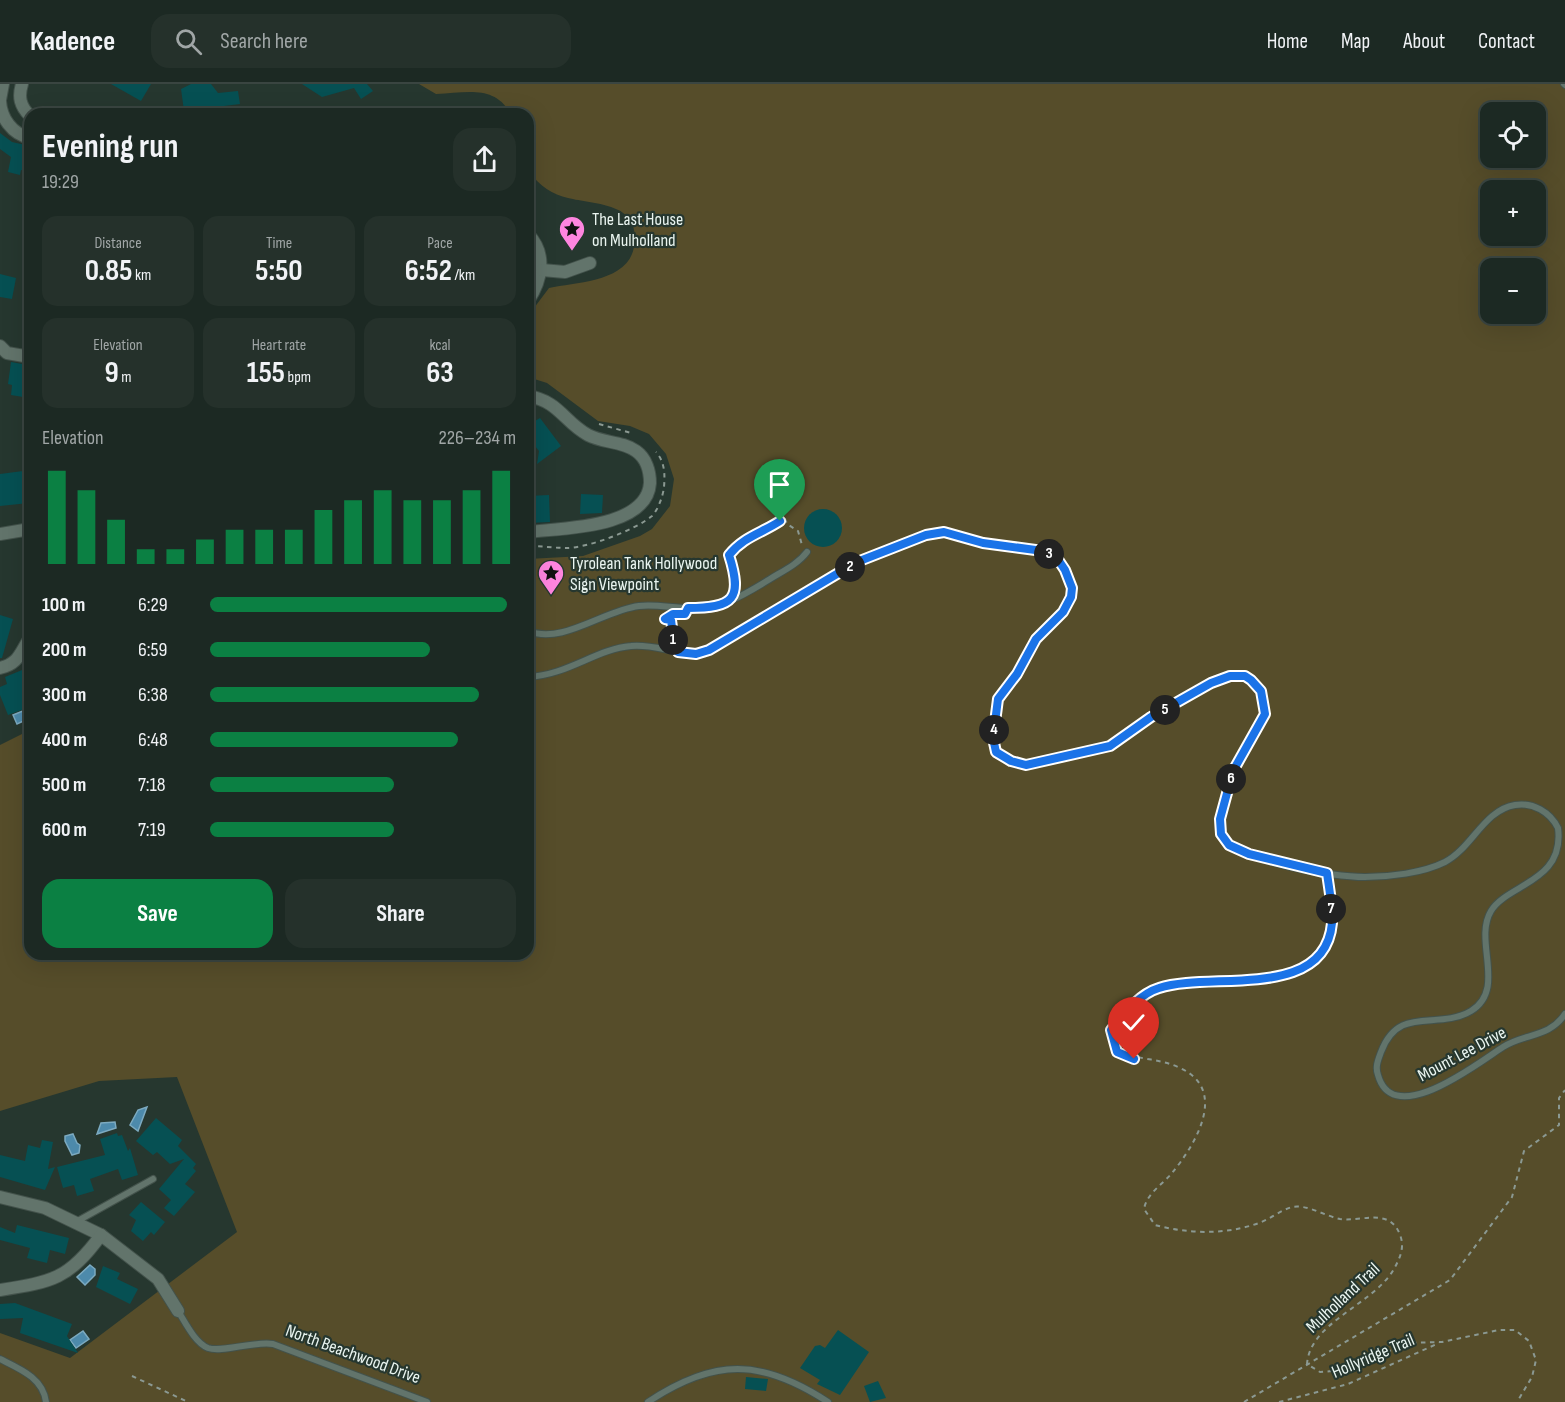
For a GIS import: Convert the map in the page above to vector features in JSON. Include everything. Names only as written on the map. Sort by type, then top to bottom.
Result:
[{"type":"street","points":[[3,84],[0,100],[6,122],[14,130],[24,135]]},
{"type":"street","points":[[22,84],[21,106],[24,109]]},
{"type":"street","points":[[534,243],[542,270],[534,292]]},
{"type":"street","points":[[542,270],[565,272],[590,263]]},
{"type":"street","points":[[0,345],[7,353],[24,356]]},
{"type":"street","points":[[534,398],[555,406],[588,435],[637,452],[644,459],[650,477],[646,496],[640,504],[625,515],[578,528],[534,532]]},
{"type":"street","points":[[0,534],[24,530]]},
{"type":"street","points":[[0,668],[10,666],[19,659],[24,649]]},
{"type":"street","name":"North Beachwood Drive","points":[[0,1197],[45,1208],[101,1235],[158,1279],[178,1311]]},
{"type":"street","points":[[0,1290],[38,1284],[61,1276],[83,1259],[101,1235]]},
{"type":"lane","name":"Mount Lee Drive","points":[[534,676],[569,669],[630,646],[696,654],[709,650],[857,562],[926,535],[944,532],[983,543],[1043,551],[1059,561],[1065,570],[1072,588],[1071,597],[1063,612],[1036,639],[1017,674],[998,699],[993,738],[996,752],[1011,761],[1026,765],[1110,746],[1151,717],[1211,683],[1230,676],[1245,676],[1261,691],[1265,714],[1233,771],[1220,819],[1221,834],[1229,845],[1249,854],[1327,873],[1372,877],[1435,866],[1456,855],[1498,811],[1516,804],[1537,807],[1555,822],[1560,832],[1561,854],[1551,874],[1503,899],[1491,910],[1486,928],[1489,973],[1485,995],[1479,1004],[1463,1014],[1414,1021],[1400,1026],[1382,1047],[1376,1067],[1378,1075],[1386,1090],[1393,1095],[1401,1098],[1417,1095],[1476,1068],[1504,1047],[1552,1029],[1565,1014]]},
{"type":"lane","points":[[534,632],[542,634],[559,632],[639,606],[688,608],[723,604],[739,598],[796,563],[807,552]]},
{"type":"lane","points":[[73,1223],[153,1179]]},
{"type":"lane","name":"North Beachwood Drive","points":[[178,1311],[199,1341],[207,1348],[220,1349],[258,1341],[273,1344],[428,1402]]},
{"type":"lane","points":[[0,1359],[32,1376],[45,1391],[46,1402]]},
{"type":"lane","points":[[648,1402],[688,1378],[708,1371],[729,1369],[775,1374],[828,1402]]},
{"type":"path","points":[[594,423],[636,435]]},
{"type":"path","points":[[534,546],[567,548],[588,544],[626,530],[653,515],[663,494],[665,474],[660,457],[652,448]]},
{"type":"path","points":[[723,604],[733,596],[737,584],[729,555],[737,544],[786,519],[787,524],[798,531],[803,548],[807,552]]},
{"type":"path","points":[[678,652],[671,620],[665,619],[673,614],[685,614],[688,608]]},
{"type":"path","name":"Mulholland Trail","points":[[1307,1364],[1308,1351],[1319,1335],[1377,1290],[1392,1272],[1401,1255],[1402,1240],[1397,1227],[1385,1218],[1369,1216],[1349,1220],[1302,1207],[1291,1208],[1256,1224],[1203,1233],[1155,1225],[1144,1209],[1145,1200],[1172,1174],[1203,1124],[1206,1107],[1202,1089],[1194,1078],[1180,1068],[1134,1059],[1117,1052],[1111,1030],[1142,997],[1159,988],[1274,977],[1296,971],[1314,962],[1326,945],[1332,925],[1327,873]]},
{"type":"path","points":[[1244,1402],[1450,1280],[1512,1197],[1524,1151],[1559,1125],[1559,1098],[1565,1090]]},
{"type":"path","points":[[1307,1364],[1320,1372],[1345,1370],[1408,1343],[1442,1342],[1515,1330],[1529,1341],[1536,1360],[1532,1377],[1517,1402]]},
{"type":"path","name":"Hollyridge Trail","points":[[1279,1402],[1348,1384],[1442,1342]]},
{"type":"path","points":[[132,1376],[188,1402]]},
{"type":"shaded area","points":[[419,84],[1565,84],[1565,1402],[0,1402],[0,1333],[70,1358],[237,1232],[177,1077],[99,1081],[0,1111],[0,745],[24,733],[24,960],[534,960],[534,559],[583,556],[640,536],[652,529],[670,506],[674,479],[666,454],[649,434],[630,426],[598,421],[547,383],[534,379],[534,308],[549,288],[587,282],[612,274],[622,267],[630,259],[635,232],[631,221],[614,208],[557,195],[542,185],[534,177],[534,108],[507,108],[496,98],[478,92],[436,94]]},
{"type":"water","points":[[24,710],[24,721],[17,724],[13,715]]},
{"type":"water","points":[[147,1107],[138,1131],[130,1125],[138,1110]]},
{"type":"water","points":[[115,1122],[116,1128],[97,1134],[101,1123]]},
{"type":"water","points":[[73,1134],[80,1145],[79,1153],[72,1155],[65,1136]]},
{"type":"water","points":[[90,1265],[95,1269],[95,1275],[85,1285],[77,1277]]},
{"type":"water","points":[[83,1331],[89,1339],[76,1348],[70,1340]]},
{"type":"building","points":[[111,84],[151,84],[141,101]]},
{"type":"building","points":[[191,84],[211,84],[218,93],[238,91],[240,104],[184,108],[181,89]]},
{"type":"building","points":[[302,84],[367,84],[373,91],[361,99],[354,88],[322,97]]},
{"type":"building","points":[[0,133],[12,142],[24,145],[24,171],[21,170],[20,175],[8,172],[11,157],[0,149]]},
{"type":"building","points":[[0,274],[16,278],[12,299],[0,297]]},
{"type":"building","points":[[11,362],[24,364],[23,397],[11,395],[12,385],[8,384]]},
{"type":"building","points":[[540,418],[561,446],[537,464],[539,451],[534,445],[534,422]]},
{"type":"building","points":[[23,471],[24,504],[0,506],[0,474]]},
{"type":"building","points":[[581,494],[603,495],[602,513],[580,514]]},
{"type":"building","points":[[549,495],[550,522],[534,523],[534,496]]},
{"type":"building","points":[[823,509],[837,514],[842,528],[837,542],[823,547],[809,542],[804,528],[809,514]]},
{"type":"building","points":[[0,615],[13,619],[2,658],[0,658]]},
{"type":"building","points":[[24,669],[24,709],[8,715],[0,695],[0,687],[7,684],[5,677]]},
{"type":"building","points":[[156,1118],[182,1140],[178,1146],[196,1164],[193,1168],[196,1171],[185,1184],[195,1192],[174,1216],[164,1208],[171,1200],[159,1189],[184,1159],[170,1164],[157,1152],[153,1155],[136,1141]]},
{"type":"building","points":[[117,1133],[118,1136],[122,1135],[128,1151],[130,1148],[138,1175],[122,1180],[118,1169],[90,1179],[94,1191],[77,1196],[74,1185],[63,1188],[57,1167],[105,1155],[100,1139]]},
{"type":"building","points":[[42,1140],[53,1142],[48,1169],[55,1167],[45,1190],[0,1177],[0,1155],[25,1161],[28,1145],[40,1148]]},
{"type":"building","points":[[141,1202],[165,1222],[154,1235],[151,1232],[143,1241],[131,1231],[136,1220],[129,1215]]},
{"type":"building","points":[[17,1225],[69,1238],[65,1254],[50,1250],[47,1263],[27,1258],[30,1248],[0,1240],[0,1227],[15,1233]]},
{"type":"building","points":[[103,1266],[120,1273],[117,1279],[138,1289],[130,1304],[96,1287]]},
{"type":"building","points":[[15,1303],[72,1324],[67,1336],[78,1353],[20,1333],[23,1318],[0,1319],[0,1304]]},
{"type":"building","points":[[838,1330],[869,1352],[840,1395],[817,1384],[820,1380],[800,1368],[815,1346],[820,1345],[825,1348]]},
{"type":"building","points":[[746,1377],[768,1379],[766,1391],[745,1389]]},
{"type":"building","points":[[878,1381],[886,1398],[870,1402],[864,1386]]},
{"type":"place","name":"The Last House on Mulholland","points":[[572,252]]},
{"type":"place","name":"Tyrolean Tank Hollywood Sign Viewpoint","points":[[551,596]]},
{"type":"route","points":[[780,521],[737,544],[729,555],[737,584],[733,596],[723,604],[706,608],[688,608],[685,614],[673,614],[665,619],[671,620],[678,652],[696,654],[709,650],[857,562],[926,535],[944,532],[983,543],[1043,551],[1059,561],[1072,588],[1068,605],[1036,639],[1017,674],[998,699],[995,708],[993,738],[996,752],[1003,758],[1026,765],[1071,753],[1100,749],[1119,742],[1151,717],[1222,678],[1245,676],[1257,685],[1264,698],[1264,721],[1233,771],[1220,819],[1221,834],[1224,840],[1237,850],[1260,858],[1327,873],[1332,914],[1330,935],[1321,954],[1314,962],[1296,971],[1274,977],[1168,986],[1142,997],[1111,1030],[1117,1052],[1134,1059]]}]
